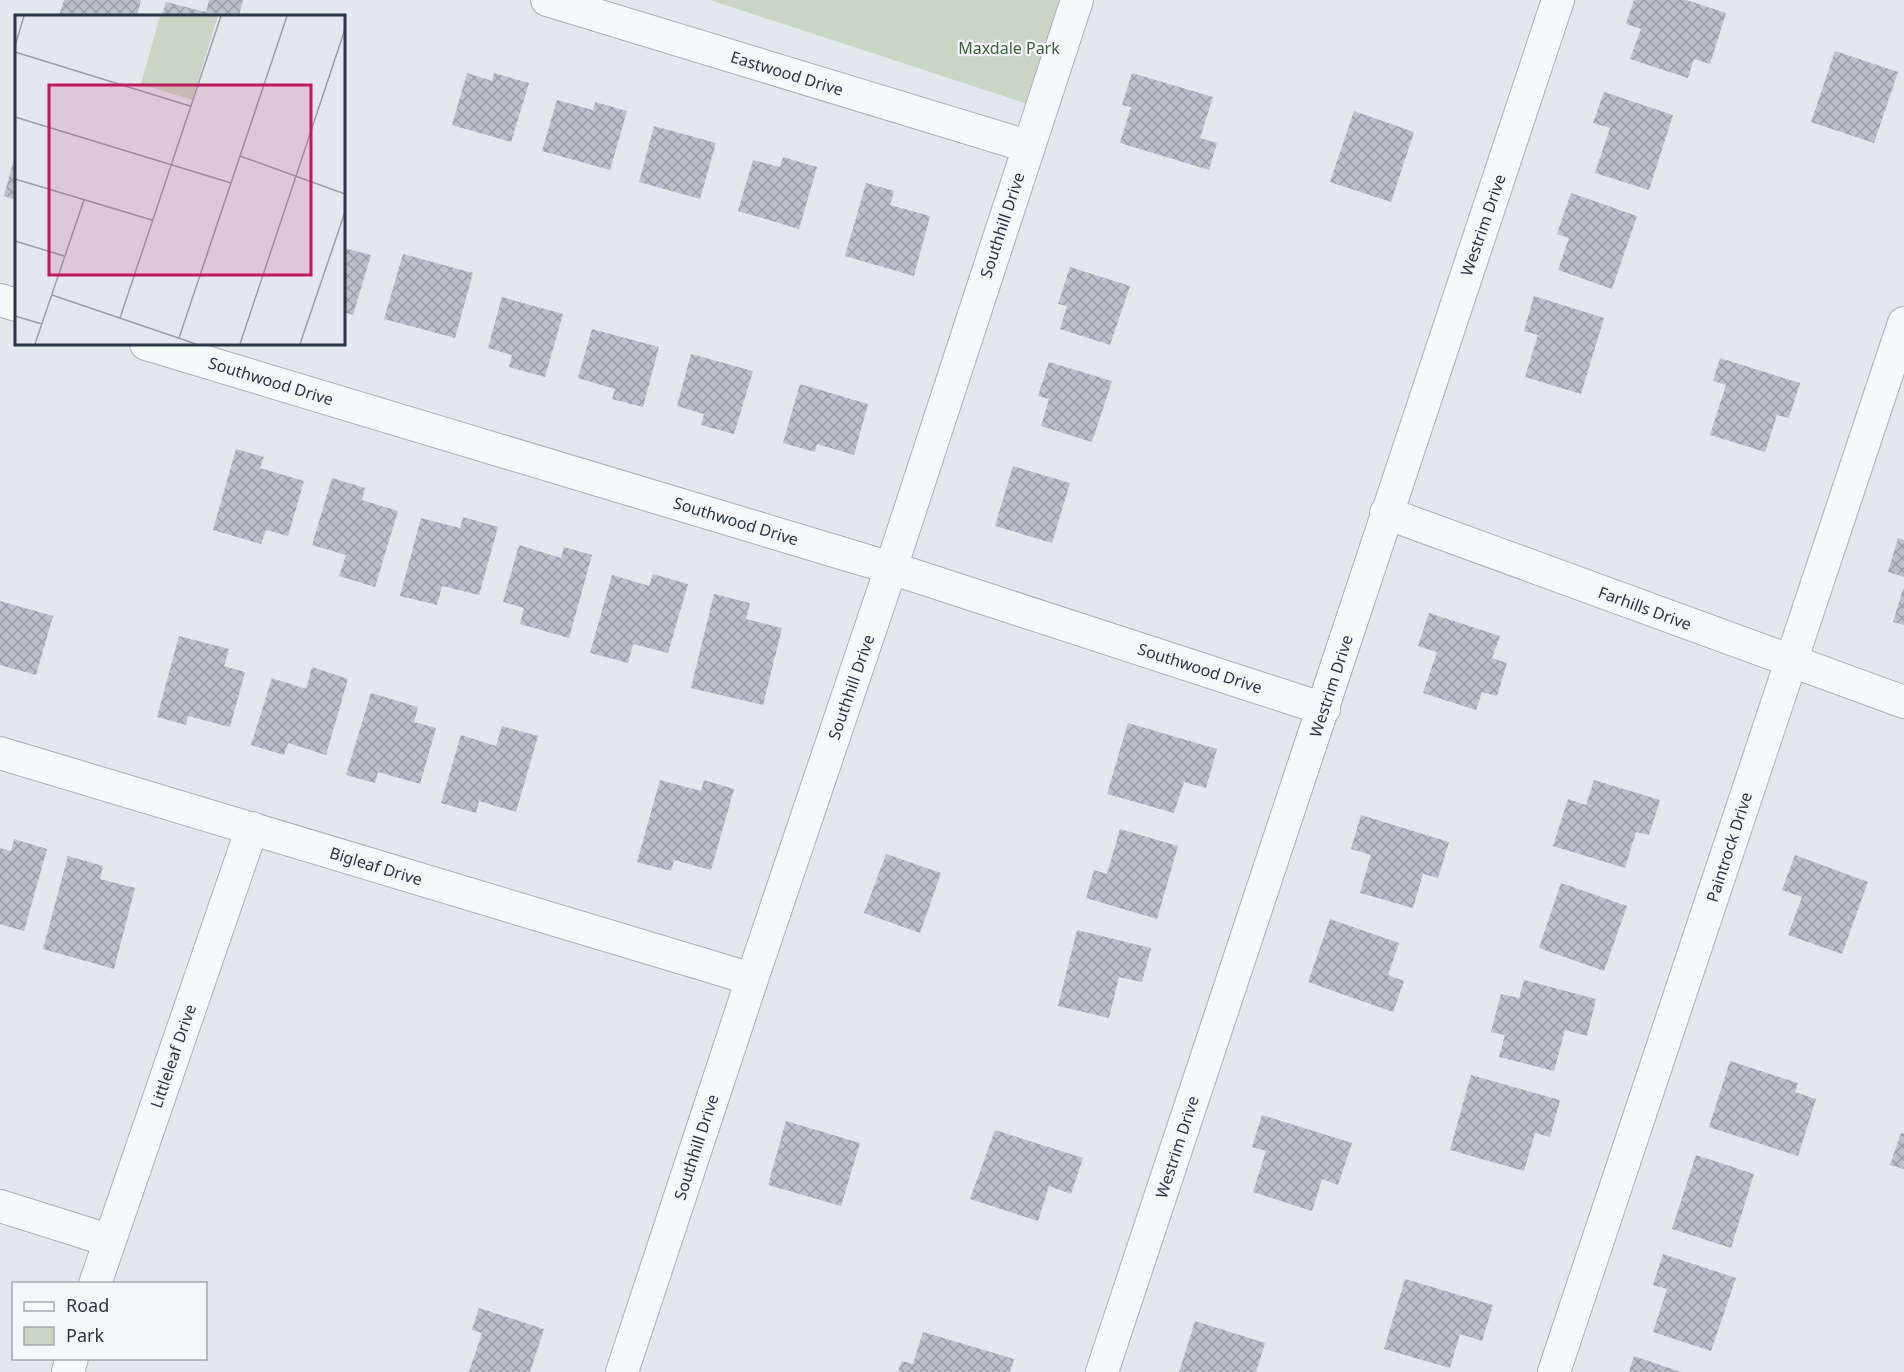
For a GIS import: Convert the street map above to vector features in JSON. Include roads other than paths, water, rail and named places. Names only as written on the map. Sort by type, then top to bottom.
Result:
[{"type":"street","name":"Eastwood Drive","points":[[547,0],[1027,146]]},
{"type":"street","name":"Southhill Drive","points":[[622,1372],[891,568],[1027,146],[1077,0]]},
{"type":"street","name":"Westrim Drive","points":[[1102,1372],[1558,0]]},
{"type":"street","points":[[0,300],[15,305]]},
{"type":"street","name":"Paintrock Drive","points":[[1554,1372],[1904,322]]},
{"type":"street","name":"Southwood Drive","points":[[149,345],[891,568],[1324,709]]},
{"type":"street","name":"Farhills Drive","points":[[1386,513],[1904,702]]},
{"type":"street","name":"Bigleaf Drive","points":[[0,753],[752,979]]},
{"type":"street","name":"Littleleaf Drive","points":[[96,1282],[108,1240],[252,828]]},
{"type":"street","points":[[0,1206],[108,1240]]},
{"type":"park label","name":"Maxdale Park","points":[[1009,48]]}]
